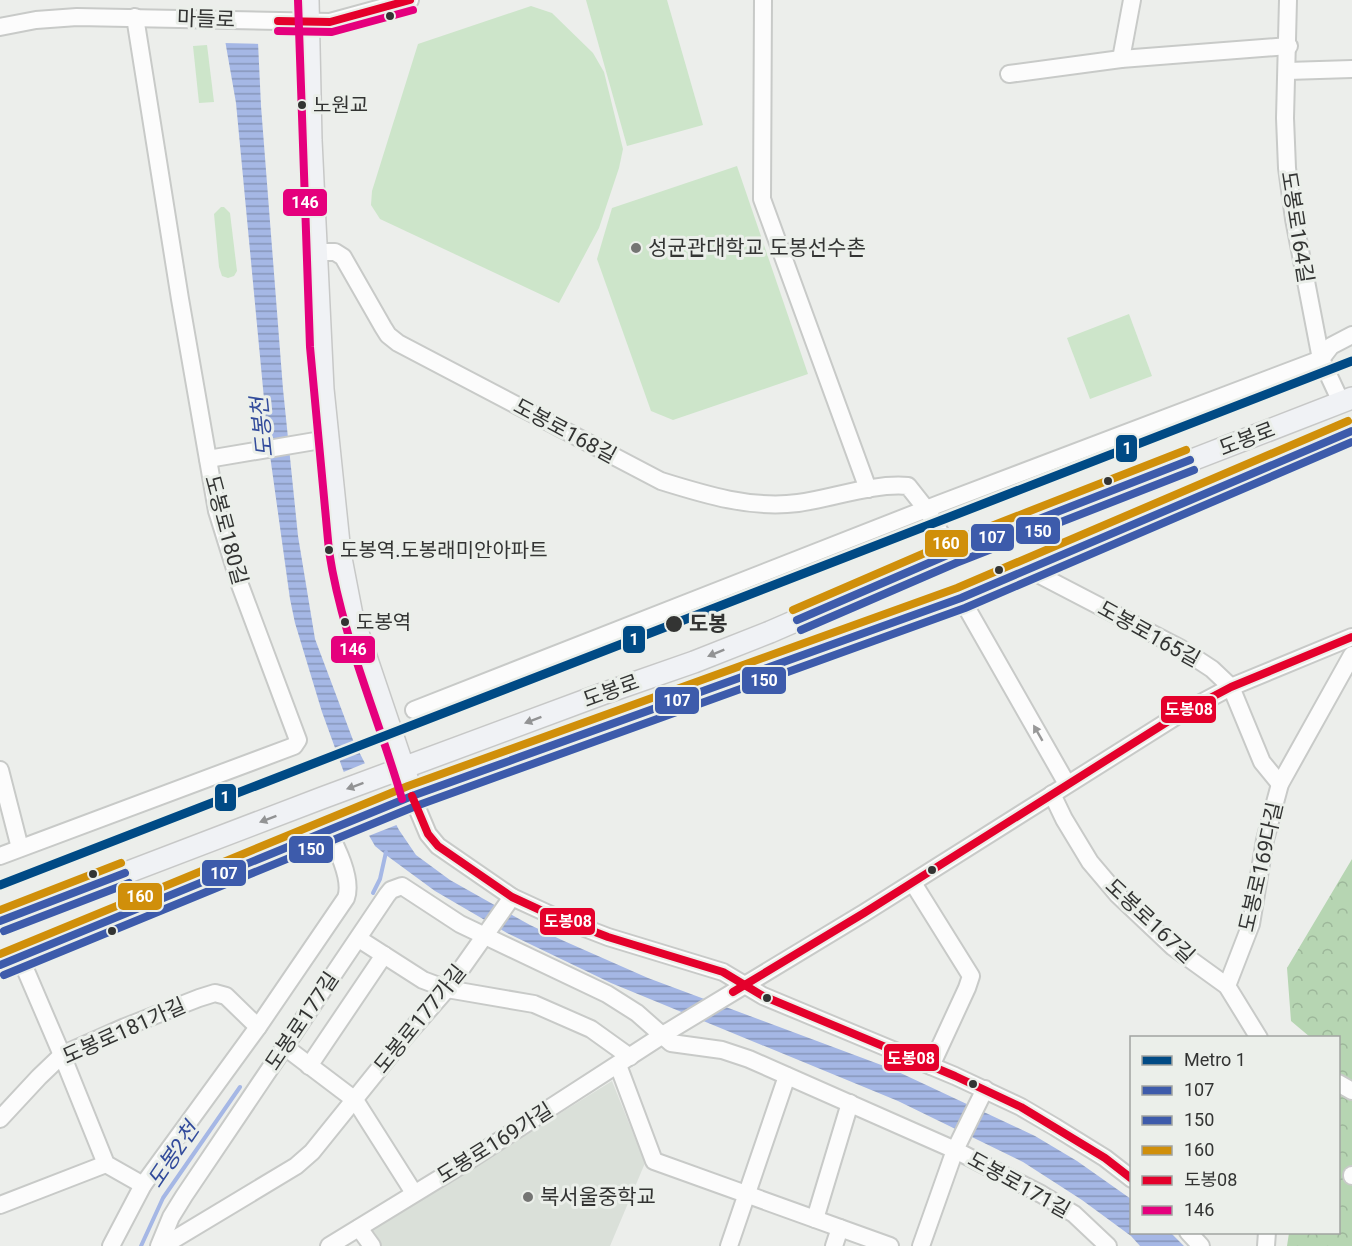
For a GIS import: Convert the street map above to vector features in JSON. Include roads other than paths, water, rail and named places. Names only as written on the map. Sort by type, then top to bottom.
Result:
[{"type":"main road","points":[[308,0],[316,252],[317,440],[352,615],[405,798]]},
{"type":"main road","name":"도봉로","points":[[0,921],[322,798],[694,662],[770,632],[952,553],[1347,400]]},
{"type":"main road","name":"도봉로","points":[[0,966],[405,798],[961,598],[1030,570],[1273,462],[1352,431]]},
{"type":"street","name":"마들로","points":[[0,27],[62,17],[309,22],[343,20],[410,0]]},
{"type":"street","points":[[763,0],[762,199],[868,489]]},
{"type":"street","points":[[1121,59],[1132,0]]},
{"type":"street","name":"도봉로164길","points":[[1288,0],[1285,118],[1287,168],[1296,231],[1321,359],[1347,400]]},
{"type":"street","name":"도봉로180길","points":[[0,856],[294,746],[298,742],[254,623],[217,511],[213,459],[178,287],[135,17]]},
{"type":"street","points":[[1009,74],[1121,59],[1288,46]]},
{"type":"street","points":[[1287,71],[1352,69]]},
{"type":"street","name":"도봉로168길","points":[[316,252],[335,252],[343,257],[382,327],[398,343],[661,481],[708,496],[763,504],[796,503],[890,485],[908,486],[927,510],[952,553]]},
{"type":"street","points":[[414,710],[1321,359],[1336,342],[1352,335]]},
{"type":"street","points":[[213,459],[317,440]]},
{"type":"street","name":"도봉로165길","points":[[1030,570],[1180,648],[1212,669],[1231,687],[1262,762],[1280,784]]},
{"type":"street","points":[[961,598],[1067,784]]},
{"type":"street","name":"도봉로169가길","points":[[329,1246],[665,1033],[912,883],[1178,715],[1231,687],[1352,637]]},
{"type":"street","name":"도봉로169다길","points":[[1227,986],[1251,924],[1265,840],[1280,784],[1352,656]]},
{"type":"street","points":[[0,770],[20,848]]},
{"type":"street","name":"도봉로167길","points":[[1052,794],[1090,862],[1118,895],[1173,947],[1227,986],[1258,1036]]},
{"type":"street","points":[[405,798],[438,846],[510,900],[608,937],[723,972],[739,988],[931,1066],[1055,1127],[1127,1171]]},
{"type":"street","name":"도봉로177길","points":[[111,1246],[143,1185],[258,1027],[348,893],[348,882],[331,828]]},
{"type":"street","points":[[912,883],[970,976],[967,988],[931,1066]]},
{"type":"street","name":"도봉로177길","points":[[161,1246],[171,1216],[391,890],[402,886],[460,924],[486,935]]},
{"type":"street","name":"도봉로177가길","points":[[161,1246],[296,1166],[312,1152],[404,1038],[447,989],[510,900]]},
{"type":"street","points":[[486,935],[607,994],[665,1033]]},
{"type":"street","points":[[358,939],[423,980],[447,989],[534,1004],[591,1029],[624,1061],[654,1161],[890,1246]]},
{"type":"street","points":[[309,1066],[384,955]]},
{"type":"street","points":[[20,957],[106,1164],[143,1185]]},
{"type":"street","name":"도봉로181가길","points":[[0,1119],[62,1055],[125,1027],[215,993],[226,996],[258,1027]]},
{"type":"street","name":"도봉로171길","points":[[665,1033],[671,1042],[722,1050],[957,1148],[1060,1205],[1083,1222],[1108,1246]]},
{"type":"street","points":[[285,1047],[355,1100],[414,1193]]},
{"type":"street","points":[[729,1246],[788,1076]]},
{"type":"street","points":[[957,1148],[983,1092]]},
{"type":"street","points":[[814,1219],[850,1103]]},
{"type":"street","name":"도봉로171길","points":[[921,1246],[957,1148]]},
{"type":"street","points":[[0,1205],[106,1164]]},
{"type":"street","points":[[359,1228],[372,1246]]},
{"type":"street","points":[[834,1246],[840,1228]]},
{"type":"street","points":[[1189,1234],[1201,1246]]},
{"type":"water","name":"도봉천","points":[[218,0],[256,0],[261,106],[283,389],[298,536],[315,639],[353,740],[399,830],[416,855],[450,880],[530,925],[564,941],[648,978],[892,1069],[1035,1136],[1077,1161],[1130,1198],[1130,1234],[1172,1234],[1184,1246],[1140,1246],[1131,1236],[1082,1200],[1023,1162],[898,1101],[611,983],[507,933],[435,891],[375,846],[363,825],[322,712],[290,599],[268,441],[236,103]]},
{"type":"waterway","name":"도봉2천","points":[[373,893],[380,879],[386,852]]},
{"type":"waterway","name":"도봉2천","points":[[141,1246],[163,1198],[240,1087]]},
{"type":"metro line","name":"1","points":[[0,885],[1352,361]]},
{"type":"place","name":"노원교","points":[[302,105]]},
{"type":"place","name":"성균관대학교 도봉선수촌","points":[[636,248]]},
{"type":"place","name":"도봉역.도봉래미안아파트","points":[[329,550]]},
{"type":"place","name":"도봉역","points":[[345,622]]},
{"type":"place","name":"도봉","points":[[674,624]]},
{"type":"place","name":"북서울중학교","points":[[528,1197]]}]
